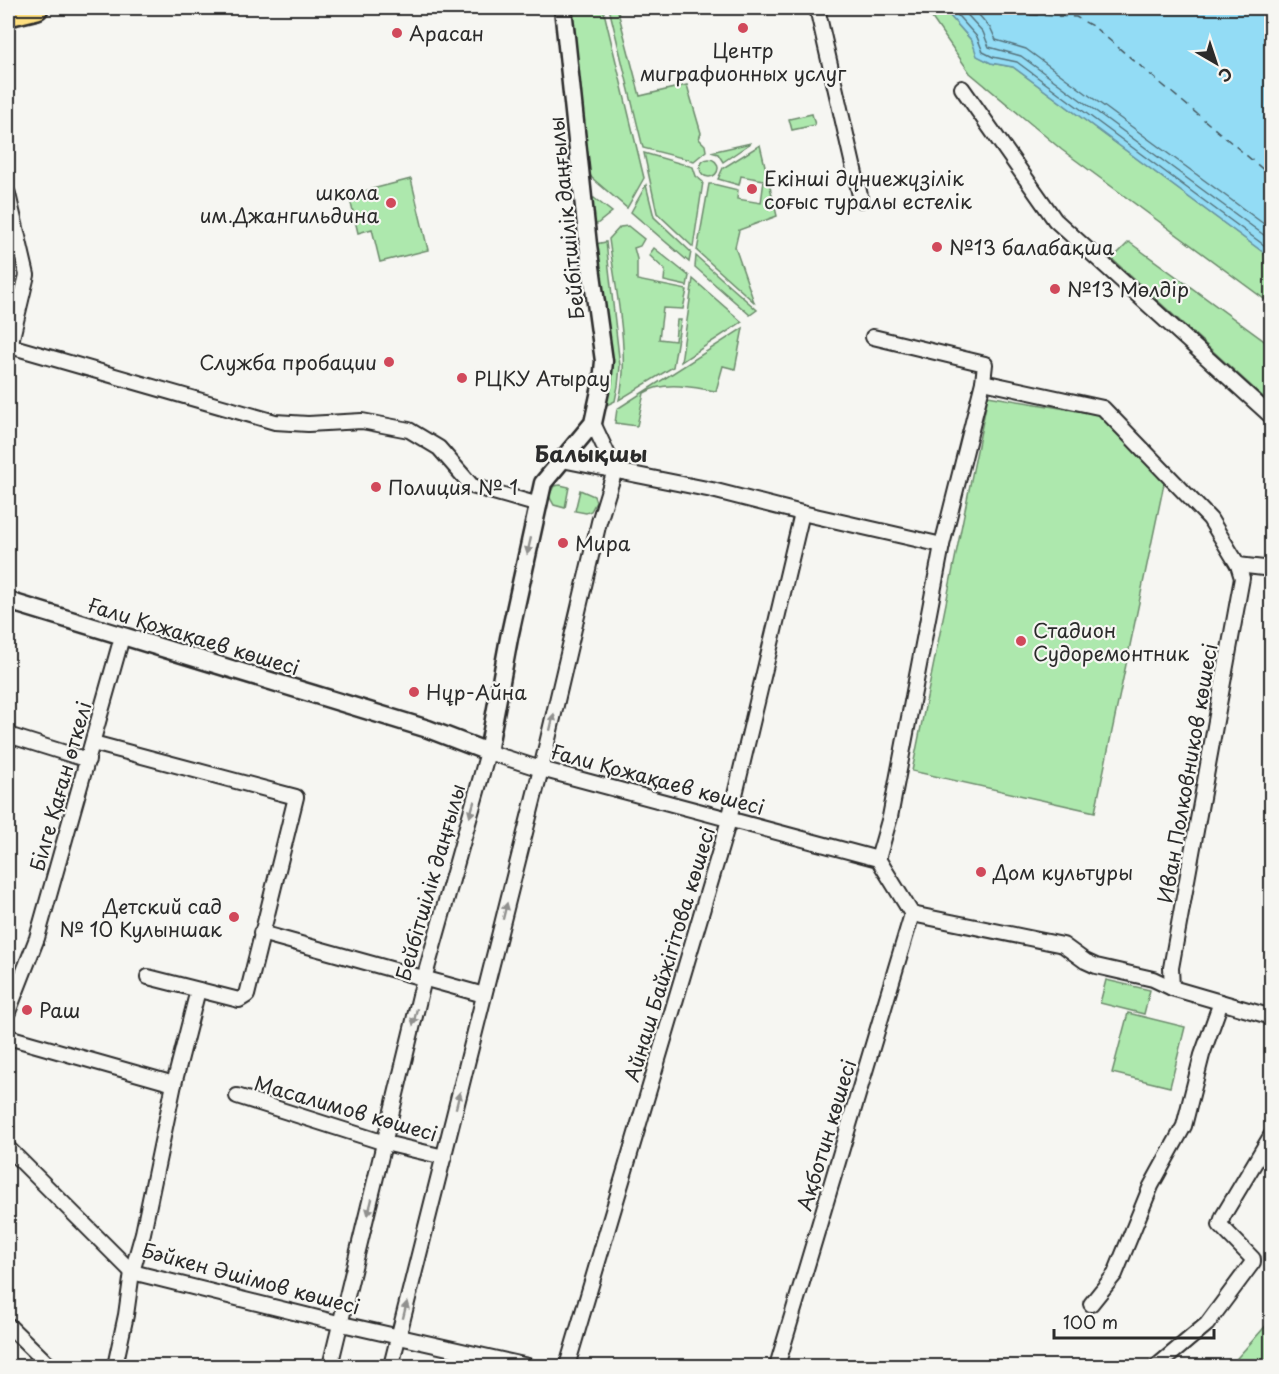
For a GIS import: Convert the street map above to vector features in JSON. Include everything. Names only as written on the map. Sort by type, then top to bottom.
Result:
[{"type":"main road","points":[[8,15],[37,8]]},
{"type":"street","name":"Бейбітшілік даңғылы","points":[[330,1366],[424,979],[488,752],[511,627],[543,483],[593,423],[602,382],[604,361],[588,245],[563,8]]},
{"type":"street","points":[[817,8],[861,200]]},
{"type":"street","points":[[962,88],[1055,220],[1272,417]]},
{"type":"street","points":[[8,194],[27,275],[9,346],[275,422],[308,424],[362,421],[409,430],[439,448],[472,486],[538,505]]},
{"type":"street","points":[[873,337],[985,364],[983,382],[942,544],[890,817],[878,859],[912,914],[1063,945],[1096,966],[1153,979],[1172,988],[1272,1017]]},
{"type":"street","name":"Иван Полковников көшесі","points":[[983,382],[1103,408],[1210,519],[1238,565],[1242,578],[1171,968],[1172,988]]},
{"type":"street","points":[[391,1366],[541,769],[599,522],[615,470],[593,423]]},
{"type":"street","points":[[562,460],[712,490],[802,513],[942,544]]},
{"type":"street","name":"Айнаш Байжігітова көшесі","points":[[567,1366],[729,820],[802,513]]},
{"type":"street","points":[[1238,565],[1272,569]]},
{"type":"street","name":"Ғали Қожақаев көшесі","points":[[8,602],[428,729],[541,769],[878,859]]},
{"type":"street","name":"Білге Қаған өткелі","points":[[8,1012],[37,938],[122,637]]},
{"type":"street","points":[[8,735],[88,760]]},
{"type":"street","points":[[93,742],[296,797],[247,995],[244,999],[239,1000],[148,977]]},
{"type":"street","name":"Ақботин көшесі","points":[[777,1366],[912,914]]},
{"type":"street","points":[[261,933],[484,995]]},
{"type":"street","points":[[115,1366],[132,1272],[143,1233],[174,1084],[198,990]]},
{"type":"street","points":[[1091,1304],[1115,1274],[1151,1186],[1184,1126],[1202,1055],[1221,1002]]},
{"type":"street","points":[[8,1038],[174,1084]]},
{"type":"street","name":"Масалимов көшесі","points":[[237,1096],[385,1143],[444,1157]]},
{"type":"street","points":[[1157,1366],[1207,1324],[1253,1262],[1253,1259],[1220,1225],[1223,1216],[1272,1134]]},
{"type":"street","name":"Бәйкен Әшімов көшесі","points":[[8,1148],[132,1272],[342,1324],[399,1335],[528,1366]]},
{"type":"street","points":[[8,1325],[50,1366]]},
{"type":"green space","points":[[569,8],[603,8],[644,178],[627,208],[588,172]]},
{"type":"green space","points":[[609,8],[617,8],[640,96],[687,85],[701,133],[699,139],[705,145],[706,151],[694,161],[643,148]]},
{"type":"green space","points":[[925,8],[943,8],[972,41],[978,56],[991,63],[1013,67],[1271,258],[1271,304],[1062,150],[970,73]]},
{"type":"green space","points":[[812,114],[815,125],[792,130],[789,119]]},
{"type":"green space","points":[[751,143],[723,162],[718,154],[711,152]]},
{"type":"green space","points":[[760,145],[777,216],[739,230],[735,247],[754,302],[697,251],[709,184],[738,190],[737,199],[761,203],[764,180],[741,176],[739,185],[718,179],[723,168]]},
{"type":"green space","points":[[644,153],[693,167],[696,176],[703,182],[693,247],[657,213]]},
{"type":"green space","points":[[709,159],[717,164],[718,168],[713,176],[709,177],[701,172],[700,168],[705,160]]},
{"type":"green space","points":[[411,179],[428,250],[380,262],[372,229],[358,233],[349,195]]},
{"type":"green space","points":[[646,185],[654,217],[691,252],[689,262],[631,212]]},
{"type":"green space","points":[[594,198],[612,212],[597,224],[593,224],[590,200]]},
{"type":"green space","points":[[628,226],[644,239],[640,246],[634,248],[637,259],[637,280],[687,290],[683,309],[663,308],[659,339],[675,341],[677,320],[681,320],[673,367],[619,400],[623,342],[609,239],[620,227]]},
{"type":"green space","points":[[606,242],[620,366],[615,401],[605,406],[612,361],[595,244]]},
{"type":"green space","points":[[1129,242],[1271,346],[1271,404],[1112,259]]},
{"type":"green space","points":[[654,248],[689,276],[687,286],[664,281],[665,270],[649,255]]},
{"type":"green space","points":[[696,256],[757,310],[750,315],[695,267]]},
{"type":"green space","points":[[693,279],[742,322],[681,362]]},
{"type":"green space","points":[[743,328],[735,369],[723,366],[716,391],[680,386],[652,389],[644,393],[637,426],[615,423],[617,409]]},
{"type":"green space","name":"Стадион Судоремонтник","points":[[988,396],[1102,415],[1165,479],[1095,812],[912,771]]},
{"type":"green space","points":[[554,486],[569,487],[565,508],[554,505],[549,496]]},
{"type":"green space","points":[[580,490],[594,496],[596,502],[591,511],[586,513],[575,511]]},
{"type":"green space","points":[[1106,980],[1150,990],[1144,1014],[1100,1003]]},
{"type":"green space","points":[[1128,1013],[1185,1027],[1170,1087],[1112,1073]]},
{"type":"green space","points":[[1271,1320],[1271,1366],[1230,1366]]},
{"type":"water","points":[[943,8],[1271,8],[1271,258],[1013,67],[991,63],[977,56],[972,41]]},
{"type":"ferry route","points":[[946,11],[1076,17],[1094,27],[1272,177]]},
{"type":"place","name":"Центр миграфионных услуг","points":[[743,28]]},
{"type":"place","name":"Арасан","points":[[397,33]]},
{"type":"place","name":"Екінші дүниежүзілік соғыс туралы естелік","points":[[752,189]]},
{"type":"place","name":"школа им.Джангильдина","points":[[391,203]]},
{"type":"place","name":"№13 балабақша","points":[[937,247]]},
{"type":"place","name":"№13 Мөлдiр","points":[[1055,289]]},
{"type":"place","name":"Служба пробации","points":[[389,362]]},
{"type":"place","name":"РЦКУ Атырау","points":[[462,378]]},
{"type":"place","name":"Полиция № 1","points":[[376,487]]},
{"type":"place","name":"Мира","points":[[563,543]]},
{"type":"place","name":"Стадион Судоремонтник","points":[[1021,641]]},
{"type":"place","name":"Нұр-Айна","points":[[414,692]]},
{"type":"place","name":"Дом культуры","points":[[981,872]]},
{"type":"place","name":"Детский сад № 10 Кулыншак","points":[[234,917]]},
{"type":"place","name":"Раш","points":[[27,1010]]},
{"type":"district","name":"Балықшы","points":[[591,452]]}]
